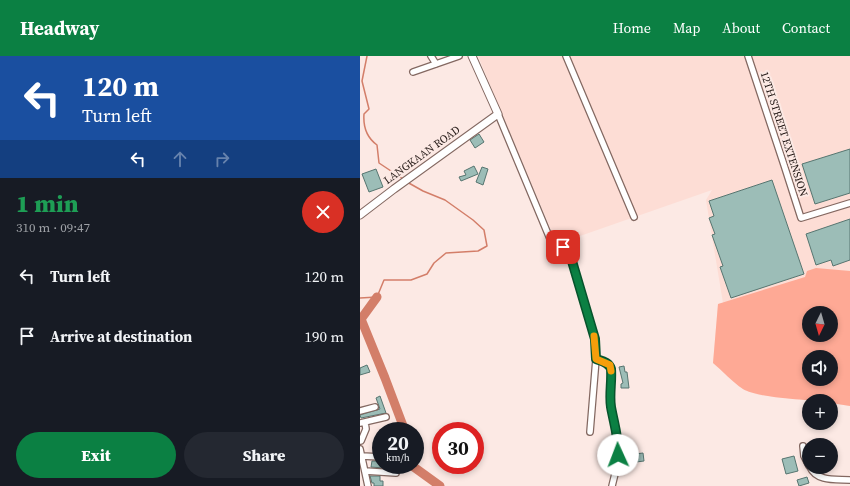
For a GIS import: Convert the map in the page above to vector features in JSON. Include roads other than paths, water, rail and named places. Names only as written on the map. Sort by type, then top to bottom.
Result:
[{"type":"street","points":[[431,56],[436,64]]},
{"type":"street","points":[[413,72],[459,56]]},
{"type":"street","points":[[472,56],[553,246],[567,248],[569,251],[595,339],[596,359],[590,432]]},
{"type":"street","points":[[566,56],[634,217]]},
{"type":"street","name":"12TH STREET EXTENSION","points":[[748,56],[800,218],[850,203]]},
{"type":"street","name":"LANGKAAN ROAD","points":[[360,215],[498,114]]},
{"type":"street","points":[[596,359],[607,363],[610,365],[611,369],[611,407],[617,432],[618,446],[618,463],[612,486]]},
{"type":"street","points":[[360,411],[375,407]]},
{"type":"street","points":[[360,441],[366,429],[362,422],[386,417]]},
{"type":"street","points":[[360,448],[368,486]]},
{"type":"street","points":[[362,456],[372,457]]},
{"type":"street","points":[[365,471],[372,471]]},
{"type":"street","points":[[815,474],[820,477],[830,479],[850,480]]},
{"type":"waterway","points":[[367,56],[362,81],[369,109],[364,114],[366,131],[370,139],[377,145],[379,163],[403,179]]},
{"type":"waterway","points":[[360,298],[377,297],[384,280],[411,280],[427,274],[434,263],[446,253],[478,251],[487,246],[484,230],[473,220],[445,200],[423,191],[407,182]]},
{"type":"waterway","points":[[377,297],[361,319],[402,422]]},
{"type":"waterway","points":[[423,474],[440,486]]}]
